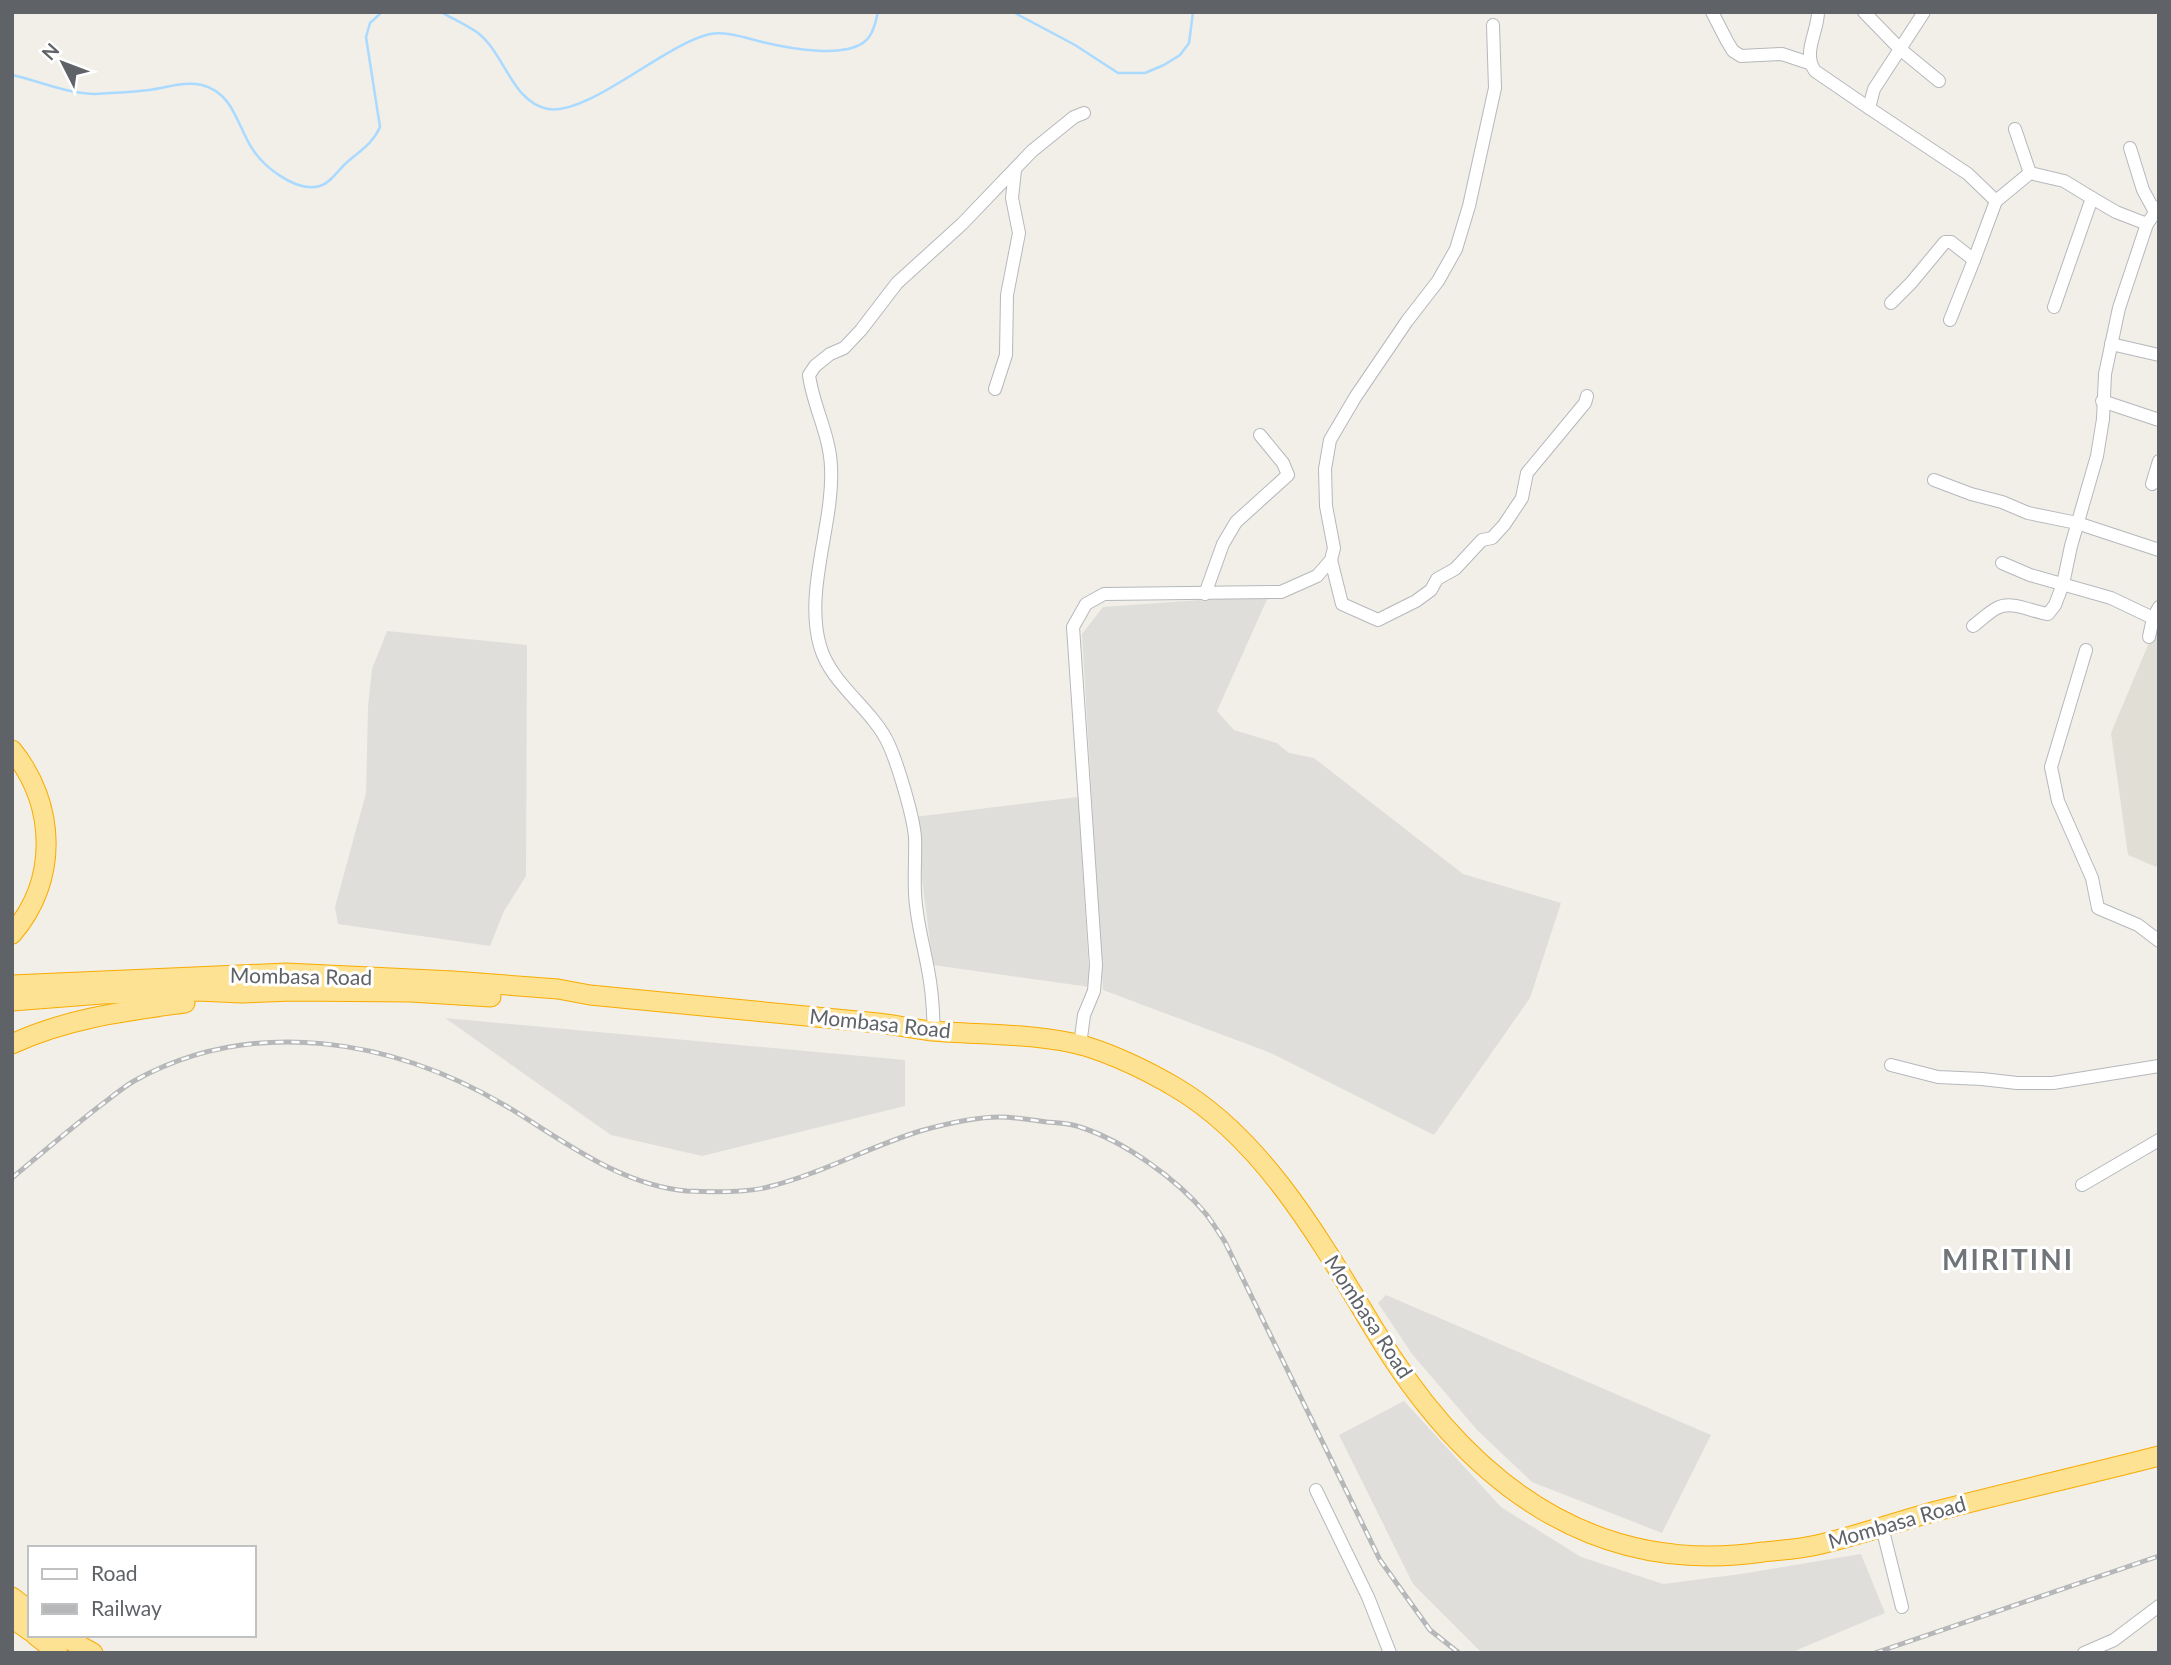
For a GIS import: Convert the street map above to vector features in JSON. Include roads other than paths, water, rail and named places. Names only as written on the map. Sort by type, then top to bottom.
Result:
[{"type":"highway","points":[[12,750],[22,762],[38,792],[45,818],[46,847],[41,883],[32,907],[12,934]]},
{"type":"highway","name":"Mombasa Road","points":[[12,985],[286,973],[453,981],[558,989],[590,995],[1080,1045],[1124,1060],[1181,1090],[1243,1140],[1283,1190],[1354,1294],[1403,1374],[1448,1433],[1504,1485],[1523,1498],[1570,1524],[1618,1544],[1669,1555],[1741,1556],[1815,1546],[1947,1508],[2159,1456]]},
{"type":"highway","name":"Mombasa Road","points":[[12,1002],[102,994],[198,991],[411,992],[559,1000],[590,995]]},
{"type":"highway","points":[[12,1044],[29,1036],[98,1016],[242,993]]},
{"type":"highway","points":[[12,1597],[28,1609]]},
{"type":"highway","points":[[12,1618],[28,1630]]},
{"type":"highway","points":[[38,1637],[58,1653]]},
{"type":"highway","points":[[65,1637],[93,1653]]},
{"type":"street","points":[[1712,12],[1733,51],[1741,56],[1782,54],[1809,63],[1815,71],[1968,174],[1996,201]]},
{"type":"street","points":[[1809,63],[1818,12]]},
{"type":"street","points":[[1864,12],[1900,49],[1939,81]]},
{"type":"street","points":[[1869,108],[1874,89],[1924,12]]},
{"type":"street","points":[[1080,1045],[1084,1014],[1094,991],[1096,965],[1073,627],[1086,604],[1104,594],[1281,592],[1317,576],[1331,560],[1334,548],[1326,506],[1325,469],[1330,440],[1356,396],[1438,281],[1456,250],[1475,182],[1495,88],[1493,25]]},
{"type":"street","points":[[934,1031],[931,989],[915,900],[915,838],[911,816],[889,745],[878,725],[854,699],[825,659],[819,644],[817,588],[830,499],[831,466],[809,374],[830,354],[844,348],[862,330],[897,283],[962,224],[1032,151],[1074,117],[1084,113]]},
{"type":"street","points":[[2015,129],[2030,173]]},
{"type":"street","points":[[1973,626],[1998,607],[2014,605],[2048,614],[2055,605],[2063,584],[2101,438],[2102,401],[2119,308],[2154,214],[2143,190],[2130,148]]},
{"type":"street","points":[[995,390],[1006,355],[1007,295],[1019,233],[1012,198],[1015,170]]},
{"type":"street","points":[[1950,320],[1965,289],[1996,201],[2030,173]]},
{"type":"street","points":[[2030,173],[2064,181],[2116,212],[2154,214]]},
{"type":"street","points":[[2054,307],[2092,198]]},
{"type":"street","points":[[1891,303],[1945,242],[1951,242],[1974,260]]},
{"type":"street","points":[[2111,344],[2159,355]]},
{"type":"street","points":[[1331,560],[1342,604],[1368,617],[1378,620],[1416,601],[1431,590],[1437,579],[1455,569],[1482,540],[1492,538],[1504,525],[1522,498],[1527,473],[1585,403],[1587,396]]},
{"type":"street","points":[[2102,401],[2159,420]]},
{"type":"street","points":[[1205,594],[1223,544],[1236,523],[1288,475],[1283,463],[1260,435]]},
{"type":"street","points":[[2152,484],[2159,461]]},
{"type":"street","points":[[1934,480],[2028,513],[2077,523],[2159,550]]},
{"type":"street","points":[[2002,563],[2030,575],[2156,613],[2149,637]]},
{"type":"street","points":[[2085,650],[2051,767],[2054,788],[2092,878],[2098,908],[2138,925],[2159,941]]},
{"type":"street","points":[[1891,1065],[1938,1077],[2017,1083],[2053,1083],[2159,1066]]},
{"type":"street","points":[[2082,1185],[2159,1140]]},
{"type":"street","points":[[1316,1490],[1368,1597],[1390,1653]]},
{"type":"street","points":[[1882,1527],[1902,1607]]},
{"type":"street","points":[[2084,1653],[2114,1640],[2159,1606]]},
{"type":"waterway","points":[[12,75],[64,90],[96,94],[149,90],[182,84],[202,85],[220,94],[227,101],[255,153],[270,169],[300,185],[320,186],[369,144],[380,127],[366,37],[370,23],[382,12]]},
{"type":"waterway","points":[[441,12],[478,33],[526,97],[536,105],[548,109],[565,108],[584,102],[671,51],[710,34],[730,34],[818,51],[849,49],[869,37],[878,12]]},
{"type":"waterway","points":[[1013,12],[1075,45],[1118,73],[1145,73],[1180,55],[1189,43],[1193,12]]},
{"type":"railway","points":[[12,1178],[134,1081],[180,1060],[226,1048],[274,1042],[322,1044],[370,1051],[417,1065],[462,1083],[506,1106],[592,1159],[615,1170],[638,1180],[687,1191],[739,1191],[768,1187],[807,1175],[920,1131],[949,1123],[990,1117],[1080,1127],[1132,1151],[1165,1175],[1209,1217],[1225,1242],[1380,1560],[1430,1630],[1459,1653]]},
{"type":"railway","points":[[1875,1653],[2159,1556]]},
{"type":"district","name":"MIRITINI","points":[[2008,1260]]}]
